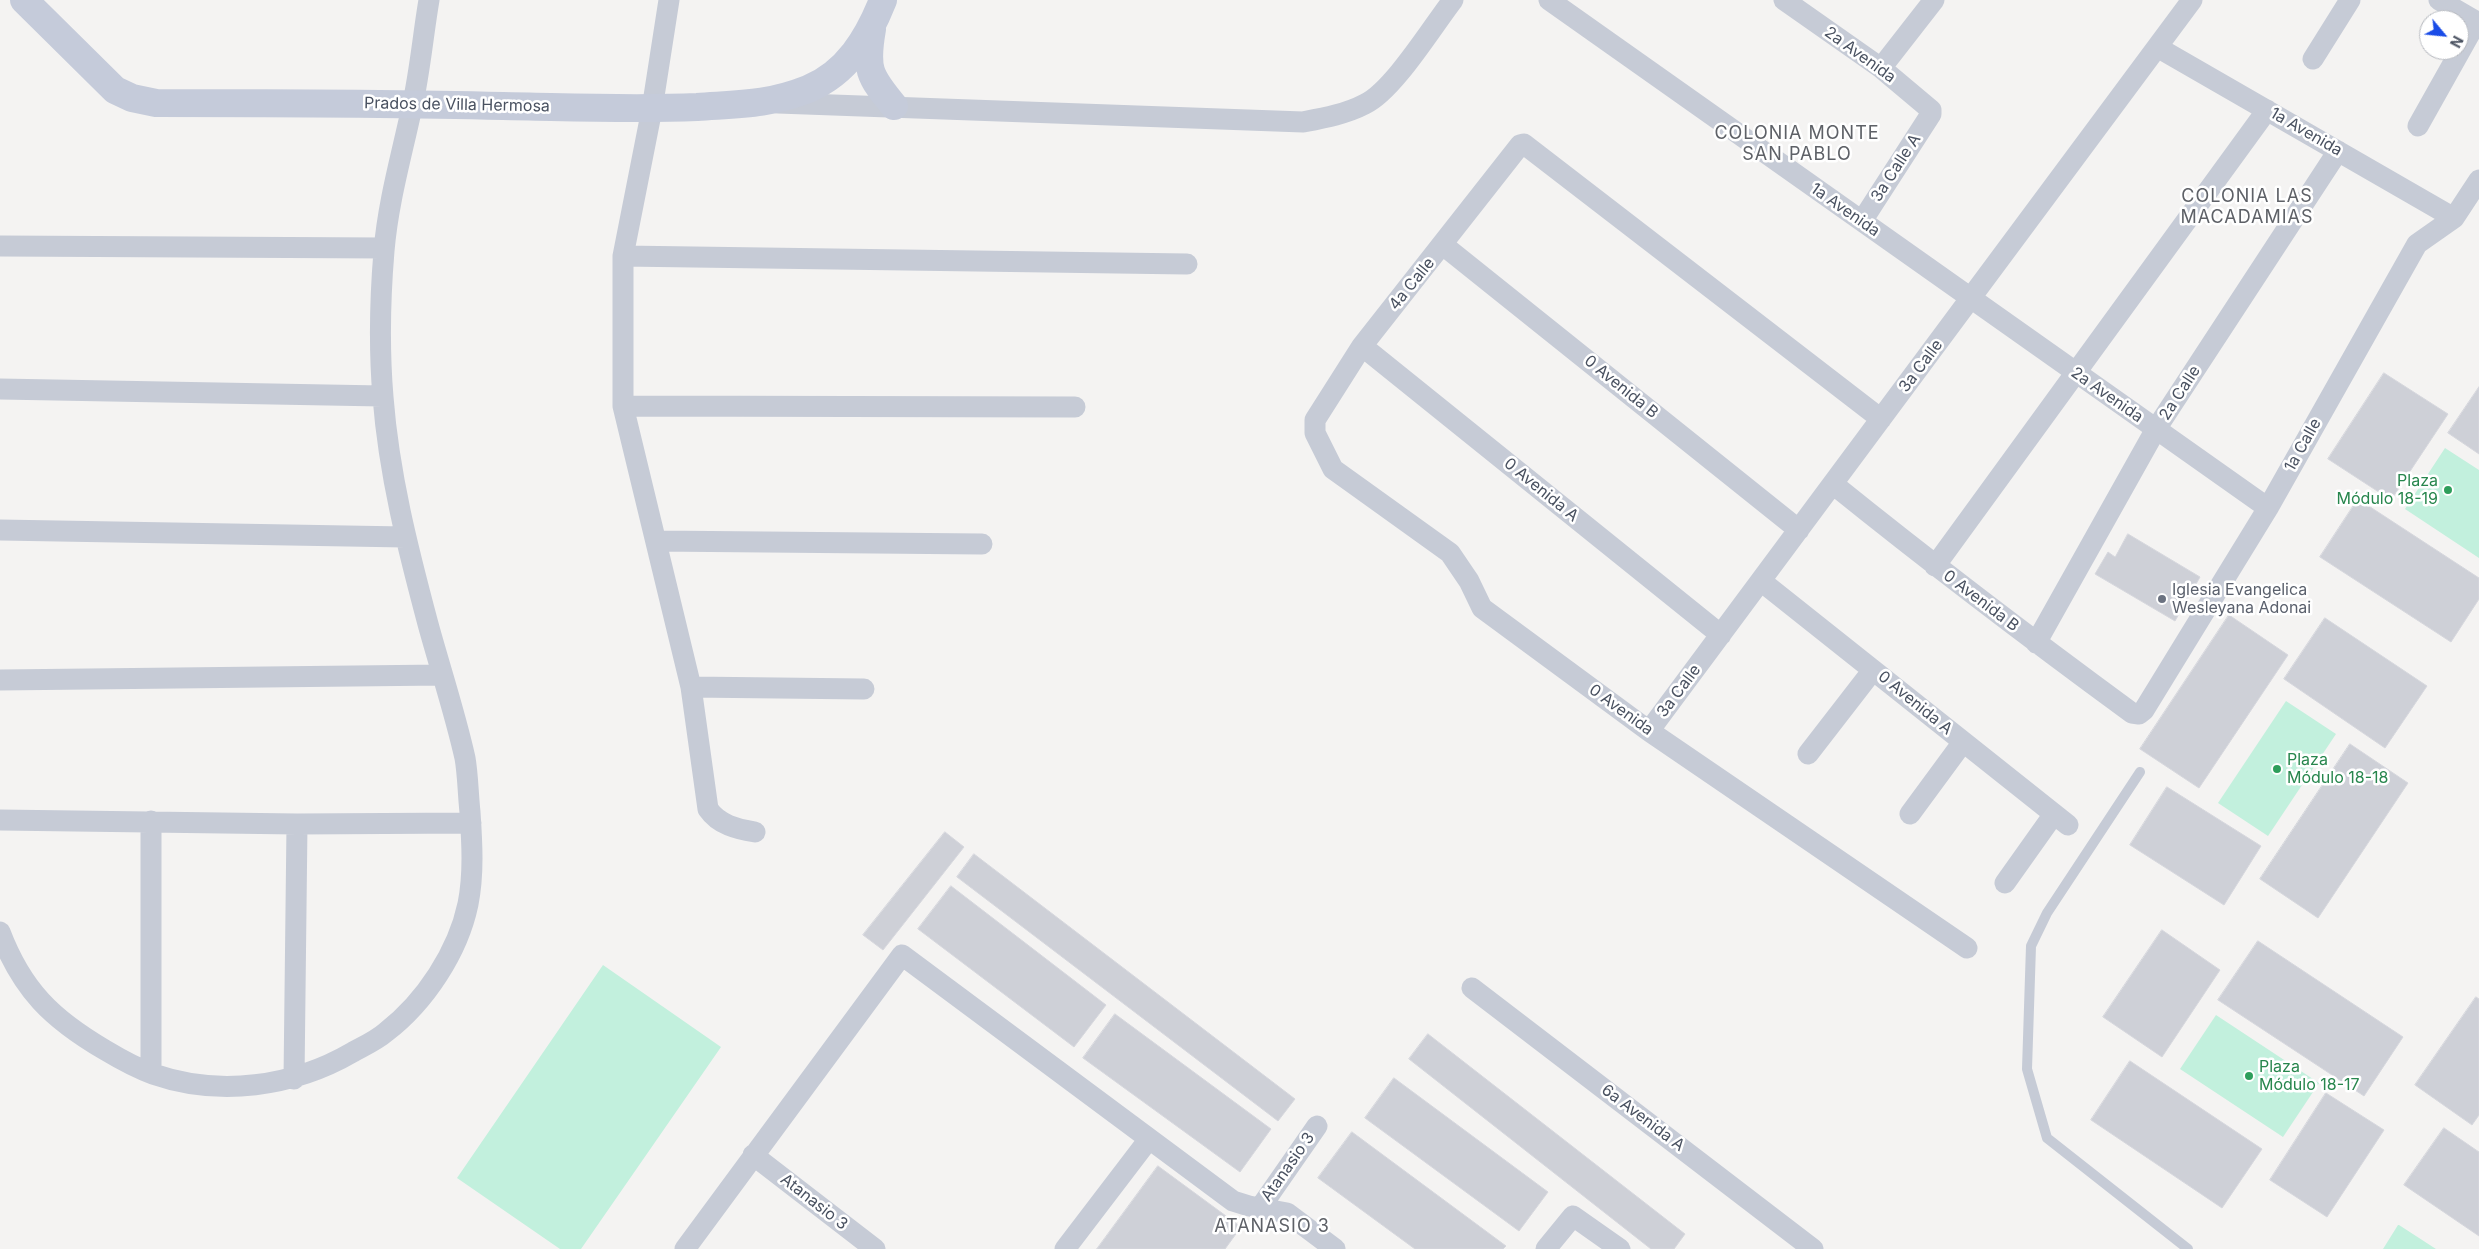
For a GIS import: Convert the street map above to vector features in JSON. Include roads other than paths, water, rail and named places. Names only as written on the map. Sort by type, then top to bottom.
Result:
[{"type":"main road","name":"Prados de Villa Hermosa","points":[[24,0],[100,78],[115,90],[132,98],[156,103],[413,104],[652,109],[765,103],[807,89],[826,80],[846,65],[873,26],[882,0]]},
{"type":"main road","points":[[873,26],[869,67],[876,84],[894,106]]},
{"type":"street","points":[[0,932],[8,954],[24,982],[57,1019],[122,1060],[151,1073],[206,1087],[251,1086],[294,1079],[337,1062],[385,1034],[405,1015],[427,988],[442,966],[459,933],[468,905],[472,855],[466,760],[405,537],[392,474],[382,396],[381,319],[384,248],[400,154],[413,104],[429,0]]},
{"type":"street","points":[[669,0],[652,109],[623,256],[623,406],[691,687],[708,809],[712,815],[726,824],[756,832]]},
{"type":"street","points":[[765,103],[894,106],[1303,122],[1345,112],[1366,104],[1384,92],[1453,0]]},
{"type":"street","name":"1a Avenida","points":[[1548,0],[1970,298]]},
{"type":"street","name":"2a Avenida","points":[[1784,0],[1881,68],[1929,107],[1931,114]]},
{"type":"street","points":[[1881,68],[1934,0]]},
{"type":"street","name":"3a Calle","points":[[1649,731],[2192,0]]},
{"type":"street","points":[[2313,59],[2350,0]]},
{"type":"street","points":[[2418,126],[2478,22],[2439,0]]},
{"type":"street","name":"1a Avenida","points":[[2157,47],[2454,218]]},
{"type":"street","points":[[1935,566],[2267,110]]},
{"type":"street","name":"3a Calle A","points":[[1862,221],[1931,114]]},
{"type":"street","name":"4a Calle","points":[[1315,433],[1315,420],[1362,346],[1520,145],[1524,144],[1881,419]]},
{"type":"street","name":"2a Calle","points":[[2036,643],[2156,429],[2338,151]]},
{"type":"street","name":"1a Calle","points":[[2132,714],[2139,714],[2144,710],[2268,508],[2417,244],[2454,218],[2479,180]]},
{"type":"street","name":"0 Avenida B","points":[[1443,244],[1799,530]]},
{"type":"street","points":[[0,246],[384,248]]},
{"type":"street","points":[[623,256],[1187,264]]},
{"type":"street","name":"2a Avenida","points":[[1970,298],[2268,508]]},
{"type":"street","name":"0 Avenida A","points":[[1362,346],[1721,635]]},
{"type":"street","points":[[0,389],[382,396]]},
{"type":"street","points":[[623,406],[1075,407]]},
{"type":"street","name":"0 Avenida","points":[[1315,433],[1332,469],[1450,553],[1469,581],[1482,608],[1649,731],[1967,948]]},
{"type":"street","name":"0 Avenida B","points":[[1833,484],[1935,566],[2132,714]]},
{"type":"street","points":[[0,530],[405,537]]},
{"type":"street","points":[[656,541],[982,544]]},
{"type":"street","name":"0 Avenida A","points":[[1761,581],[2061,820],[2005,883]]},
{"type":"street","points":[[1808,754],[1873,670]]},
{"type":"street","points":[[0,680],[442,675]]},
{"type":"street","points":[[691,687],[864,689]]},
{"type":"street","points":[[1910,814],[1963,742]]},
{"type":"street","points":[[0,820],[297,824],[471,823]]},
{"type":"street","points":[[151,821],[151,1073]]},
{"type":"street","points":[[294,1079],[297,824]]},
{"type":"street","points":[[691,1247],[753,1155],[902,955],[1233,1201],[1286,1212],[1335,1249]]},
{"type":"street","name":"6a Avenida A","points":[[1472,988],[1813,1249]]},
{"type":"street","name":"Atanasio 3","points":[[1260,1208],[1317,1126]]},
{"type":"street","points":[[1065,1249],[1149,1139]]},
{"type":"street","name":"Atanasio 3","points":[[753,1155],[875,1249]]},
{"type":"street","points":[[1546,1249],[1573,1216],[1620,1249]]},
{"type":"lane","points":[[2140,772],[2047,913],[2031,946],[2026,1069],[2047,1138],[2188,1249]]},
{"type":"place","name":"Plaza Módulo 18-19","points":[[2448,490]]},
{"type":"place","name":"Iglesia Evangelica Wesleyana Adonai","points":[[2162,599]]},
{"type":"place","name":"Plaza Módulo 18-18","points":[[2277,769]]},
{"type":"place","name":"Plaza Módulo 18-17","points":[[2249,1076]]},
{"type":"district","name":"COLONIA MONTE SAN PABLO","points":[[1797,144]]},
{"type":"district","name":"COLONIA LAS MACADAMIAS","points":[[2247,207]]},
{"type":"district","name":"ATANASIO 3","points":[[1272,1227]]}]
